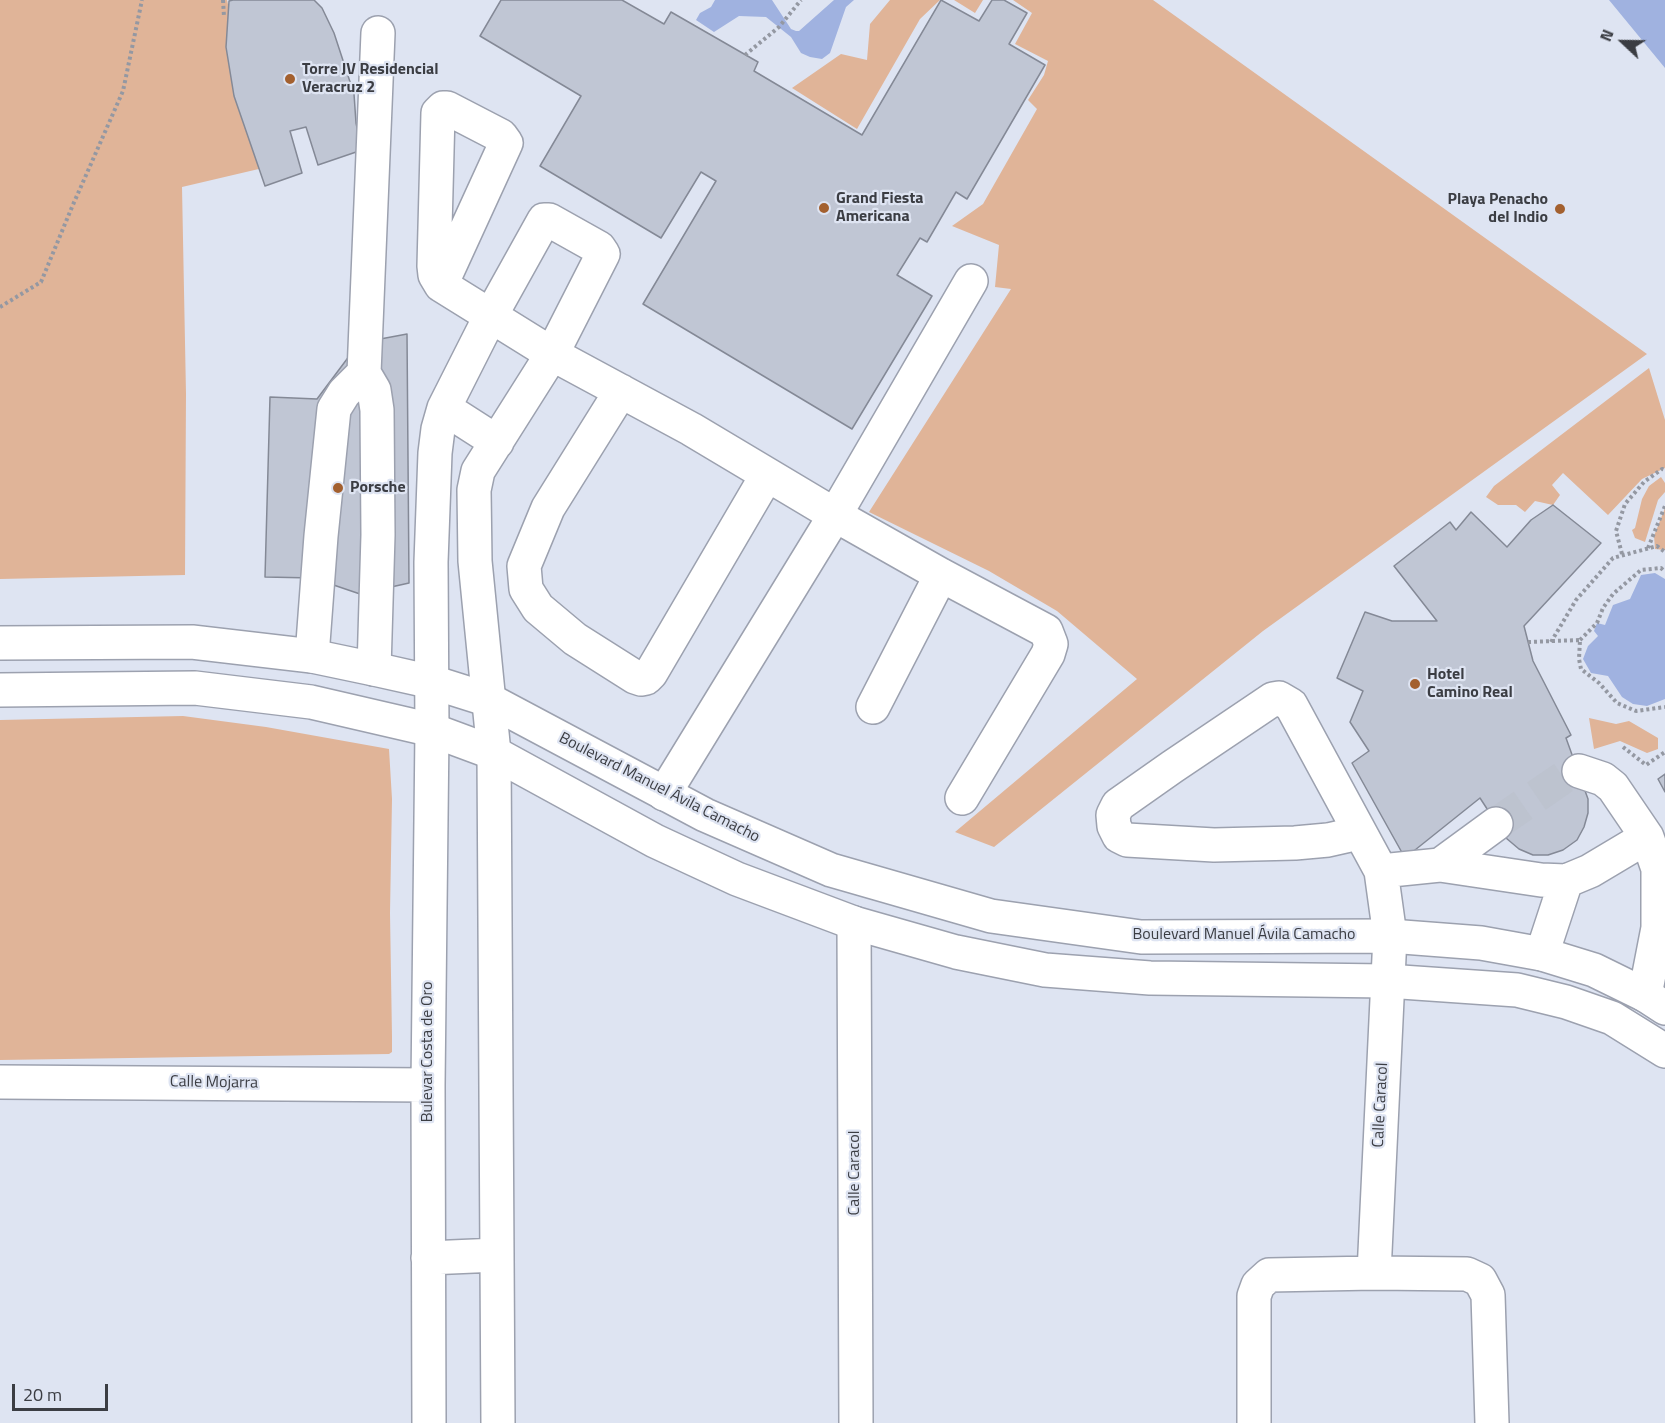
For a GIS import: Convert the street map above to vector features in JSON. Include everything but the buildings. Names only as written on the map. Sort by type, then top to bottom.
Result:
[{"type":"main road","points":[[374,669],[378,535],[377,410],[374,390],[364,373],[378,33]]},
{"type":"main road","name":"Bulevar Costa de Oro","points":[[429,1423],[428,1085],[432,730],[431,562],[434,463],[438,429],[444,408],[489,317],[544,220],[549,220],[599,248],[603,254],[552,354]]},
{"type":"main road","points":[[664,794],[835,515],[971,281]]},
{"type":"main road","points":[[441,285],[489,317],[552,354],[691,429],[835,515],[1046,631],[1051,644],[1048,654],[962,798]]},
{"type":"main road","points":[[498,1423],[494,753],[475,561],[474,490],[478,471],[552,354]]},
{"type":"main road","points":[[312,656],[334,409],[344,393],[364,373]]},
{"type":"main road","points":[[621,391],[548,508],[524,566],[526,589],[538,608],[575,639],[635,677],[646,678],[651,673],[767,475]]},
{"type":"main road","points":[[444,408],[497,442]]},
{"type":"main road","points":[[873,707],[941,575]]},
{"type":"main road","name":"Boulevard Manuel Ávila Camacho","points":[[0,643],[192,642],[312,656],[432,682],[489,700],[705,815],[831,870],[991,916],[1142,937],[1390,936],[1481,943],[1542,954],[1594,970],[1655,1002]]},
{"type":"main road","points":[[0,690],[195,688],[311,702],[432,730],[494,753],[655,841],[737,879],[854,924],[956,952],[1045,970],[1150,978],[1387,981],[1517,990],[1566,1002],[1612,1018],[1665,1051]]},
{"type":"main road","points":[[1359,833],[1328,840],[1295,843],[1214,845],[1126,840],[1119,836],[1114,826],[1113,815],[1118,805],[1163,773],[1273,699],[1279,698],[1291,705],[1381,870],[1440,865],[1540,880],[1566,881],[1590,871],[1647,837]]},
{"type":"main road","points":[[1579,771],[1603,779],[1613,788],[1647,837],[1658,869],[1655,1002]]},
{"type":"main road","points":[[1440,865],[1496,824]]},
{"type":"main road","name":"Calle Caracol","points":[[1374,1273],[1390,936],[1381,870]]},
{"type":"main road","points":[[1542,954],[1566,881]]},
{"type":"main road","name":"Calle Caracol","points":[[854,924],[856,1423]]},
{"type":"main road","name":"Calle Mojarra","points":[[0,1082],[428,1085]]},
{"type":"main road","points":[[429,1258],[497,1255]]},
{"type":"main road","points":[[1254,1423],[1254,1296],[1258,1286],[1269,1275],[1374,1273],[1467,1274],[1480,1280],[1488,1295],[1492,1423]]},
{"type":"path","points":[[0,307],[41,282],[123,91],[142,0]]},
{"type":"path","points":[[223,0],[224,16]]},
{"type":"path","points":[[745,55],[779,27],[801,0]]},
{"type":"path","points":[[1622,555],[1616,531],[1625,504],[1644,482],[1662,469],[1665,470]]},
{"type":"path","points":[[1648,548],[1665,506]]},
{"type":"path","points":[[1551,642],[1576,600],[1613,558],[1657,546],[1665,552]]},
{"type":"path","points":[[1528,642],[1580,640],[1597,623],[1603,608],[1613,594],[1641,570],[1661,568],[1665,572]]},
{"type":"path","points":[[1580,640],[1581,669],[1599,682],[1617,702],[1636,711],[1665,707]]},
{"type":"path","points":[[1623,747],[1646,765],[1665,752]]},
{"type":"shaded area","points":[[0,0],[227,0],[248,88],[263,168],[182,187],[186,394],[185,575],[0,579]]},
{"type":"shaded area","points":[[890,0],[940,0],[920,19],[857,129],[792,88],[841,54],[867,60],[870,24]]},
{"type":"shaded area","points":[[954,0],[983,0],[975,13]]},
{"type":"shaded area","points":[[1013,0],[1153,0],[1647,354],[1263,631],[994,847],[955,832],[1137,679],[1057,611],[989,571],[869,512],[1011,289],[995,287],[999,245],[952,226],[983,204],[1037,109],[1028,100],[1044,75],[1048,61],[1015,44],[1032,13]]},
{"type":"shaded area","points":[[1649,368],[1665,420],[1665,468],[1642,479],[1608,515],[1563,473],[1552,485],[1560,495],[1553,505],[1535,501],[1525,512],[1516,505],[1498,505],[1486,497],[1494,486]]},
{"type":"shaded area","points":[[1661,477],[1665,483],[1665,492],[1658,500],[1645,542],[1635,538],[1632,530],[1635,528],[1642,499],[1649,486]]},
{"type":"shaded area","points":[[1665,508],[1665,550],[1655,549],[1654,536]]},
{"type":"shaded area","points":[[183,716],[266,727],[389,749],[392,799],[390,913],[392,1052],[389,1054],[0,1060],[0,720]]},
{"type":"shaded area","points":[[1589,718],[1616,724],[1629,721],[1658,738],[1658,749],[1647,753],[1620,741],[1594,749]]},
{"type":"water","points":[[715,0],[772,0],[791,29],[799,31],[834,0],[854,0],[846,7],[830,53],[822,59],[801,53],[791,37],[766,17],[739,16],[714,32],[696,20],[700,13],[711,7]]},
{"type":"water","points":[[1609,0],[1665,0],[1665,68]]},
{"type":"water","points":[[1655,573],[1665,579],[1665,699],[1647,706],[1633,704],[1622,697],[1608,676],[1591,673],[1583,659],[1588,646],[1598,636],[1594,631],[1597,623],[1605,625],[1613,605],[1630,599],[1641,575]]},
{"type":"tunnel","points":[[1496,824],[1570,773],[1579,771]]},
{"type":"place","name":"Torre JV Residencial Veracruz 2","points":[[290,79]]},
{"type":"place","name":"Grand Fiesta Americana","points":[[824,208]]},
{"type":"place","name":"Playa Penacho del Indio","points":[[1560,209]]},
{"type":"place","name":"Porsche","points":[[338,488]]},
{"type":"place","name":"Hotel Camino Real","points":[[1415,684]]}]
